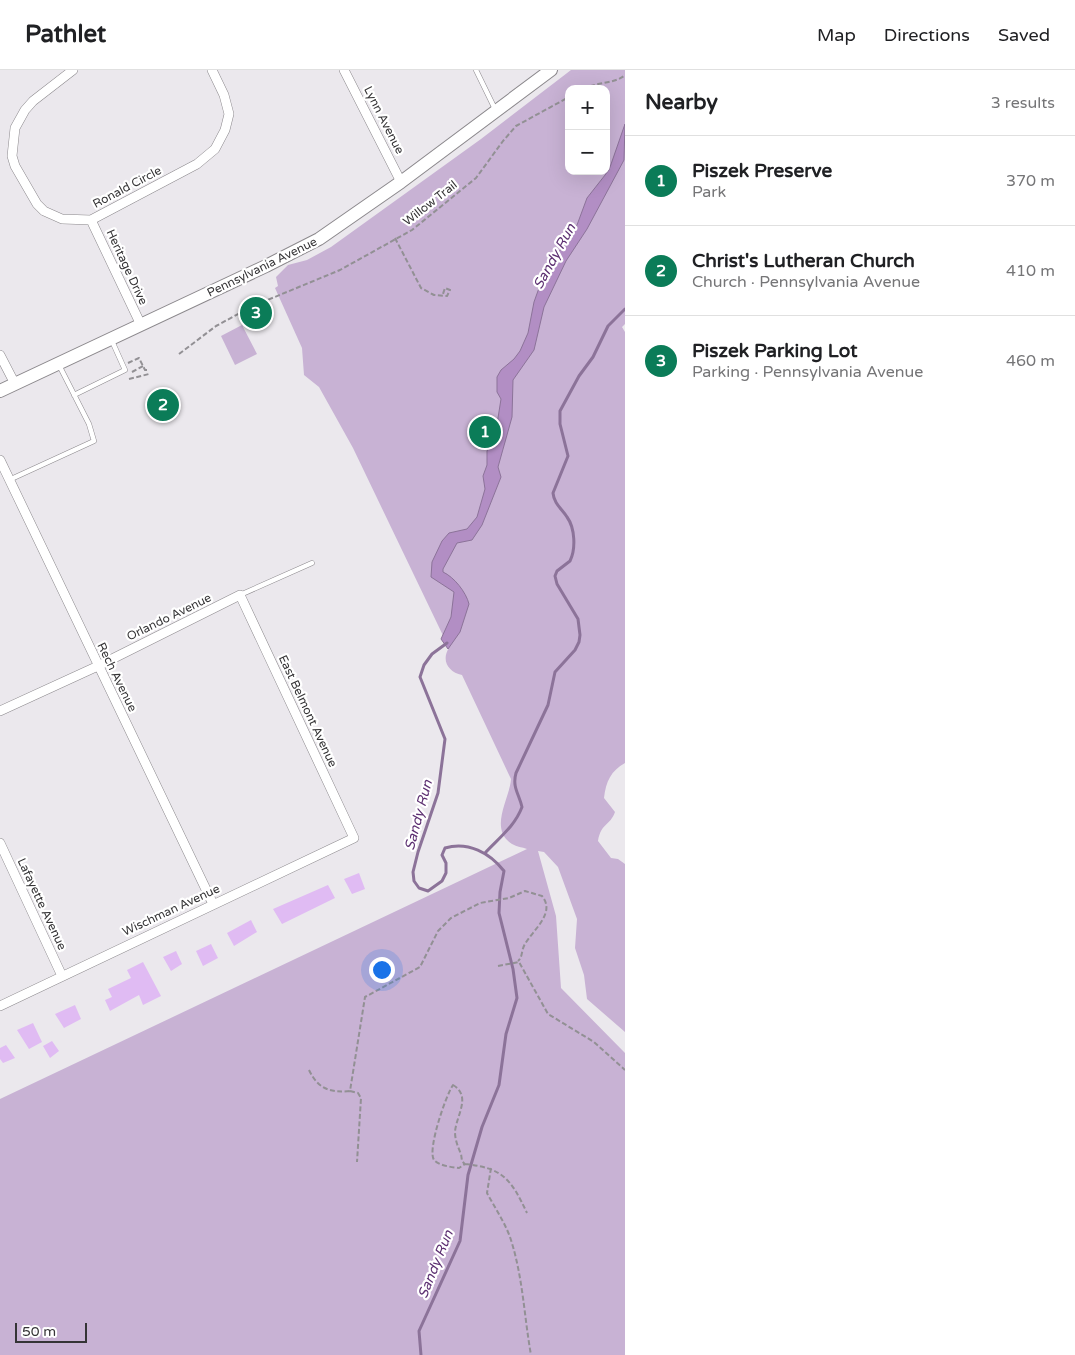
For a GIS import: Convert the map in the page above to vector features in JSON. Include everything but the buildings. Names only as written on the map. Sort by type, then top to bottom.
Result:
[{"type":"main road","name":"Pennsylvania Avenue","points":[[0,391],[292,254],[348,220],[551,70]]},
{"type":"street","name":"Ronald Circle","points":[[73,70],[33,101],[25,110],[15,128],[12,156],[15,166],[37,204],[44,211],[62,219],[91,220],[197,164],[215,149],[225,130],[228,114],[224,95],[212,70]]},
{"type":"street","name":"Lynn Avenue","points":[[344,70],[401,182]]},
{"type":"street","name":"Heritage Drive","points":[[91,220],[140,326]]},
{"type":"street","points":[[0,355],[15,384]]},
{"type":"street","name":"Rech Avenue","points":[[0,460],[213,904]]},
{"type":"street","name":"Orlando Avenue","points":[[0,711],[98,666],[240,596]]},
{"type":"street","name":"East Belmont Avenue","points":[[240,596],[354,838]]},
{"type":"street","name":"Wischman Avenue","points":[[0,1006],[354,838]]},
{"type":"street","name":"Lafayette Avenue","points":[[0,843],[62,976]]},
{"type":"lane","points":[[476,70],[496,110]]},
{"type":"lane","points":[[74,395],[125,370],[111,339]]},
{"type":"lane","points":[[9,480],[94,441],[89,424],[58,364]]},
{"type":"lane","points":[[240,596],[312,563]]},
{"type":"path","points":[[592,85],[619,80],[625,75]]},
{"type":"path","name":"Willow Trail","points":[[179,354],[216,326],[253,306],[340,270],[412,230],[476,178],[502,141],[516,126],[565,99]]},
{"type":"path","points":[[395,238],[421,288],[434,295],[443,294]]},
{"type":"path","points":[[123,365],[139,358],[145,370],[147,370]]},
{"type":"path","points":[[127,374],[143,366]]},
{"type":"path","points":[[129,379],[149,374]]},
{"type":"path","points":[[350,1091],[365,997],[420,967],[438,931],[451,918],[490,901],[509,898],[525,891],[542,896],[547,905],[544,918],[524,944],[516,961],[498,966]]},
{"type":"path","points":[[516,961],[548,1014],[594,1042],[625,1070]]},
{"type":"path","points":[[309,1070],[325,1090],[336,1092],[350,1091],[358,1093],[361,1098],[356,1162]]},
{"type":"path","points":[[465,1164],[460,1168],[439,1164],[432,1156],[432,1140],[453,1085],[458,1090],[463,1101],[455,1132],[457,1149],[461,1160],[465,1164],[491,1168],[506,1179],[528,1212]]},
{"type":"path","points":[[491,1168],[487,1193],[499,1212],[513,1247],[524,1296],[531,1355]]},
{"type":"shaded area","points":[[571,70],[625,70],[625,324],[622,327],[625,332],[625,763],[616,769],[606,786],[604,798],[615,812],[611,820],[601,831],[598,841],[611,858],[618,859],[625,864],[625,1032],[587,999],[584,975],[575,948],[577,919],[558,867],[544,852],[538,851],[556,916],[561,988],[625,1053],[625,1355],[0,1355],[0,1099],[527,849],[512,844],[505,838],[501,822],[511,779],[462,675],[453,671],[447,665],[446,657],[449,648],[353,448],[319,387],[304,375],[302,348],[275,288],[278,286],[276,277],[288,265],[307,260],[331,247],[481,139]]},
{"type":"shaded area","points":[[625,124],[624,160],[587,229],[566,261],[544,307],[534,350],[513,380],[512,417],[498,467],[501,477],[482,525],[472,540],[457,543],[443,569],[443,572],[459,585],[469,604],[460,632],[448,649],[441,639],[451,617],[454,592],[431,577],[432,562],[442,541],[449,533],[467,529],[477,517],[485,489],[483,476],[487,465],[487,451],[496,434],[501,399],[497,392],[497,377],[501,370],[520,351],[528,333],[534,302],[544,274],[577,225],[587,198],[605,175],[610,175],[610,167]]},
{"type":"shaded area","points":[[242,325],[257,354],[235,365],[221,336]]},
{"type":"waterway","points":[[485,853],[506,832],[519,814],[522,807],[515,786],[516,773],[548,705],[555,672],[575,650],[579,642],[578,619],[557,584],[555,576],[557,571],[570,561],[574,545],[570,522],[557,503],[553,493],[568,456],[560,424],[560,411],[579,376],[593,357],[608,326],[625,309]]},
{"type":"waterway","name":"Sandy Run","points":[[421,1355],[419,1331],[460,1241],[468,1175],[482,1127],[499,1085],[506,1034],[517,998],[513,969],[499,913],[504,871],[492,859],[478,850],[470,847],[454,846],[445,848],[442,855],[446,863],[446,873],[442,881],[428,891],[419,888],[414,881],[413,872],[418,852],[438,793],[445,739],[420,677],[424,665],[432,654],[447,643]]},
{"type":"place","name":"Piszek Parking Lot","points":[[256,313]]},
{"type":"place","name":"Christ's Lutheran Church","points":[[163,405]]},
{"type":"place","name":"Piszek Preserve","points":[[485,432]]}]
